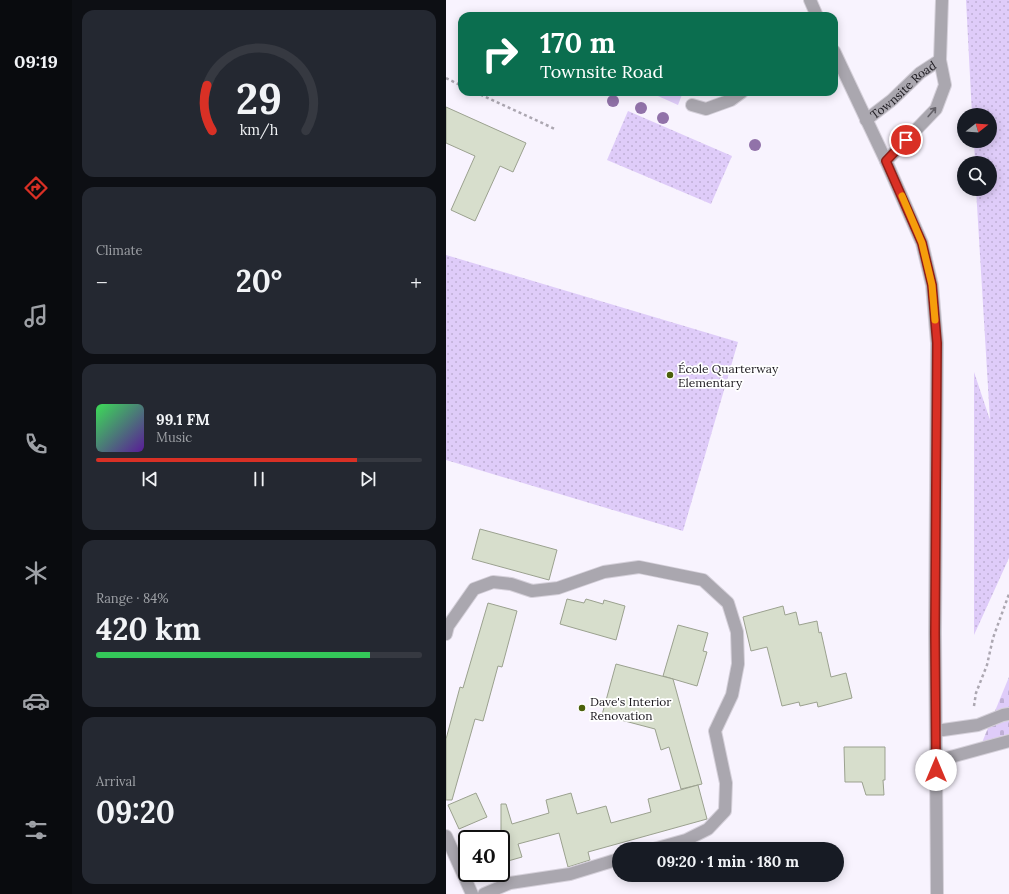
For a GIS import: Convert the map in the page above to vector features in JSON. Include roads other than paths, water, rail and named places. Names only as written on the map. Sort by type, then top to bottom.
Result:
[{"type":"street","points":[[810,0],[815,12]]},
{"type":"street","name":"Townsite Road","points":[[886,161],[936,108],[945,84],[940,60],[942,0]]},
{"type":"street","points":[[838,60],[886,161],[922,243],[932,285],[937,343],[935,625],[937,894]]},
{"type":"street","name":"Townsite Road","points":[[866,120],[892,100],[920,73],[940,60]]},
{"type":"street","points":[[692,105],[706,109],[731,100],[736,96]]},
{"type":"street","points":[[446,634],[448,626],[474,589],[493,582],[511,584],[532,592],[558,588],[604,572],[639,566],[703,580],[728,603],[737,632],[738,664],[732,695],[715,731],[726,783],[725,811],[708,829],[679,842]]},
{"type":"street","points":[[936,731],[978,725],[1009,714]]},
{"type":"street","points":[[936,761],[1009,741]]},
{"type":"street","points":[[446,836],[472,894]]},
{"type":"street","points":[[484,894],[510,883],[570,874],[612,861]]},
{"type":"place","name":"École Quarterway Elementary","points":[[670,375]]},
{"type":"place","name":"Dave's Interior Renovation","points":[[582,708]]}]
